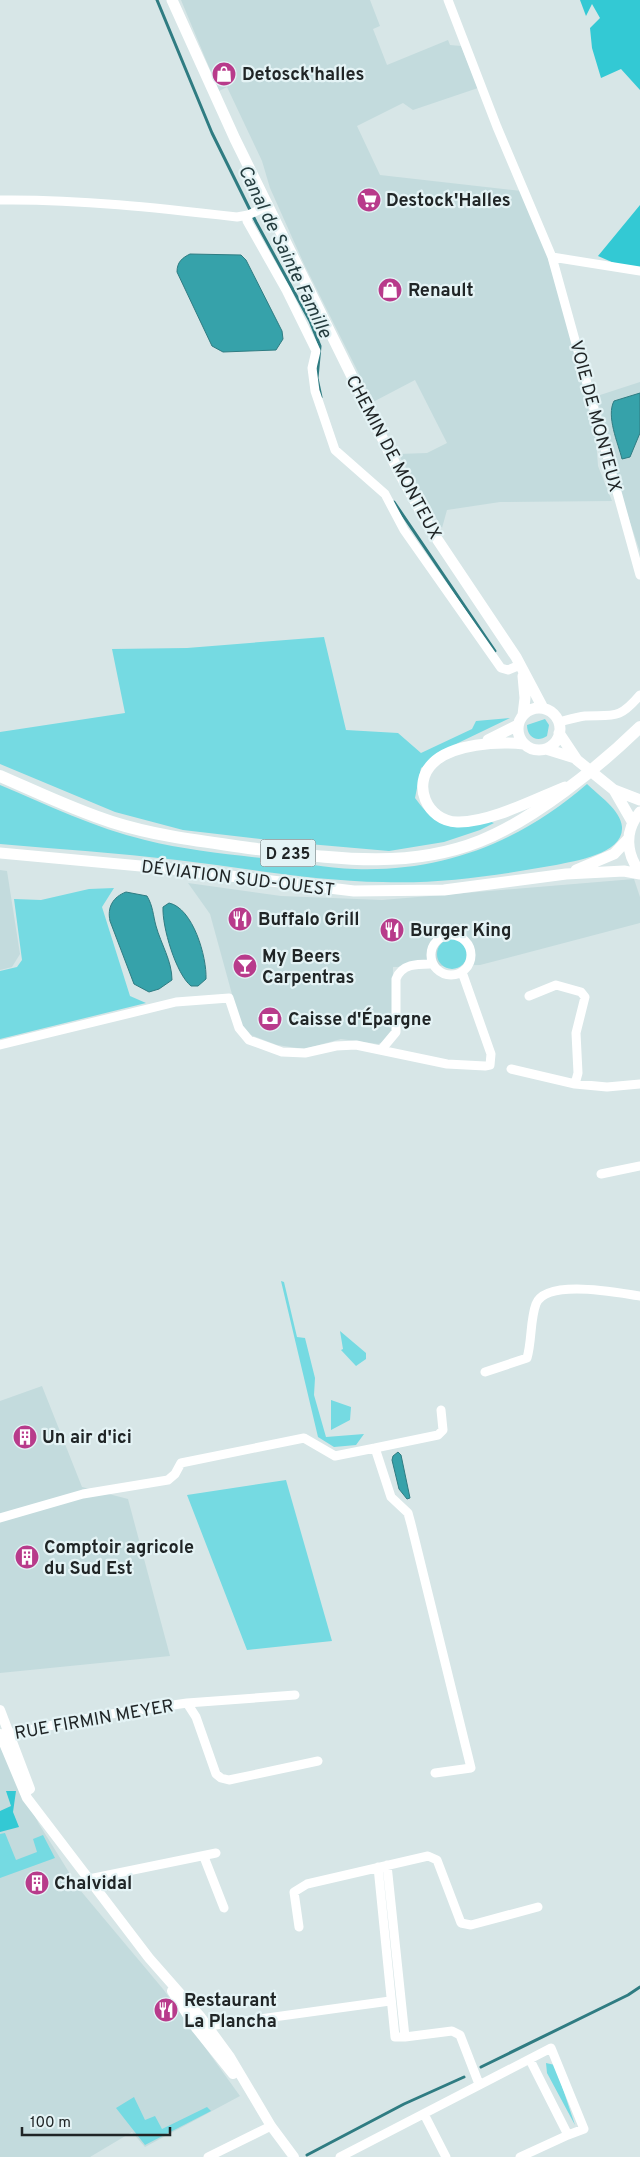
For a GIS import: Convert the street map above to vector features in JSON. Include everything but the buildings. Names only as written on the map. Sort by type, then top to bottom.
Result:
[{"type":"main road","name":"CHEMIN DE MONTEUX","points":[[172,0],[208,83],[280,233],[399,472],[431,530],[521,668],[543,708]]},
{"type":"main road","points":[[521,668],[525,698],[518,732],[524,744]]},
{"type":"main road","points":[[569,786],[477,819],[456,822],[440,817],[427,805],[423,794],[423,782],[427,771],[434,762],[443,756],[484,742],[520,720],[534,708],[543,708],[553,713],[576,759]]},
{"type":"main road","name":"D 235","points":[[0,776],[82,810],[138,830],[197,841],[354,860],[409,858],[454,849],[479,841],[514,825],[569,786],[640,727]]},
{"type":"main road","points":[[546,748],[554,742],[559,728]]},
{"type":"main road","points":[[484,742],[524,744],[532,749],[546,748],[576,759],[612,788],[640,800]]},
{"type":"main road","points":[[612,788],[633,823]]},
{"type":"main road","points":[[640,812],[633,823],[629,838],[629,851],[640,873]]},
{"type":"main road","points":[[566,874],[614,854],[629,838]]},
{"type":"main road","name":"DÉVIATION SUD-OUEST","points":[[0,853],[173,869],[354,892],[444,890],[566,874]]},
{"type":"main road","points":[[566,874],[624,871],[640,873]]},
{"type":"street","name":"VOIE DE MONTEUX","points":[[448,0],[497,127],[552,257],[640,575]]},
{"type":"street","points":[[0,200],[33,200],[237,217],[248,215],[268,206]]},
{"type":"street","points":[[248,215],[247,221],[286,290],[316,351],[312,368],[315,391],[336,450],[385,494],[404,530],[501,668],[508,670],[521,668]]},
{"type":"street","points":[[552,257],[640,272]]},
{"type":"street","points":[[559,728],[582,716],[613,717],[624,711],[640,694]]},
{"type":"street","points":[[381,1050],[396,1032],[396,979],[398,973],[407,966],[433,964],[446,974],[462,972],[468,964],[470,951],[467,944],[456,936],[444,937],[437,941],[431,952],[433,964]]},
{"type":"street","points":[[0,1045],[176,1002],[229,998],[239,1028],[249,1040],[282,1052],[305,1053],[336,1046],[356,1044],[447,1064],[490,1065],[491,1054],[462,972]]},
{"type":"street","points":[[529,996],[556,985],[580,992],[585,997],[576,1033],[578,1073],[575,1084]]},
{"type":"street","points":[[511,1069],[575,1084],[608,1088],[640,1084]]},
{"type":"street","points":[[601,1174],[640,1166]]},
{"type":"street","points":[[484,1372],[527,1358],[536,1303],[545,1294],[580,1289],[640,1296]]},
{"type":"street","points":[[0,1518],[82,1494],[168,1480],[175,1474],[181,1462],[304,1438],[335,1456],[438,1435],[443,1430],[441,1410]]},
{"type":"street","points":[[375,1448],[391,1497],[408,1513],[471,1768],[435,1773]]},
{"type":"street","name":"RUE FIRMIN MEYER","points":[[3,1735],[104,1715],[187,1703],[295,1695]]},
{"type":"street","name":"RUE FIRMIN MEYER","points":[[187,1703],[196,1717],[216,1774],[221,1778],[229,1780],[318,1761]]},
{"type":"street","points":[[0,1710],[3,1735],[40,1814],[166,1979],[196,2028],[250,2094]]},
{"type":"street","points":[[89,1879],[216,1854]]},
{"type":"street","points":[[299,1927],[294,1892],[307,1884],[428,1856],[437,1860],[461,1923],[471,1925],[538,1907]]},
{"type":"street","points":[[204,1857],[224,1908]]},
{"type":"street","points":[[383,1866],[390,2001],[395,2037],[452,2031],[460,2035],[479,2084]]},
{"type":"street","points":[[383,1866],[405,2036]]},
{"type":"street","points":[[166,1979],[190,2004],[230,2057],[270,2126],[294,2157]]},
{"type":"street","points":[[196,2028],[390,2001]]},
{"type":"street","points":[[340,2157],[551,2048],[584,2129],[520,2157]]},
{"type":"street","points":[[530,2060],[568,2135]]},
{"type":"street","points":[[424,2114],[446,2157]]},
{"type":"street","points":[[208,2157],[270,2126]]},
{"type":"shaded area","points":[[181,0],[370,0],[380,26],[373,29],[387,65],[448,40],[450,45],[461,46],[478,88],[413,110],[403,103],[357,126],[380,175],[522,191],[542,239],[563,308],[596,440],[598,466],[612,501],[500,502],[447,510],[442,528],[398,454],[427,453],[447,443],[415,380],[373,402],[304,264],[270,188],[262,161],[227,87],[219,91]]},
{"type":"shaded area","points":[[580,0],[640,0],[640,90],[621,69],[601,78],[592,48],[590,28],[600,18],[592,4],[586,16]]},
{"type":"shaded area","points":[[640,205],[640,269],[623,267],[598,256]]},
{"type":"shaded area","points":[[190,254],[241,255],[246,260],[282,331],[283,339],[276,350],[223,352],[212,346],[177,272],[180,261]]},
{"type":"shaded area","points":[[640,382],[640,552],[620,492],[597,396]]},
{"type":"shaded area","points":[[640,393],[640,433],[630,457],[622,459],[612,422],[612,407],[614,401]]},
{"type":"shaded area","points":[[324,637],[346,730],[398,733],[421,753],[472,729],[476,721],[510,718],[456,744],[421,768],[415,798],[427,813],[448,826],[465,827],[487,822],[494,823],[480,830],[444,842],[389,851],[183,830],[115,812],[0,764],[0,732],[125,713],[112,649],[187,648]]},
{"type":"shaded area","points":[[545,719],[549,725],[547,736],[540,739],[533,738],[527,729],[527,725]]},
{"type":"shaded area","points":[[587,784],[603,798],[621,821],[621,836],[615,844],[597,855],[575,861],[470,878],[426,882],[357,881],[280,874],[203,863],[89,851],[0,844],[0,785],[90,823],[126,835],[160,843],[206,851],[333,867],[388,869],[450,859],[508,837],[535,822]]},
{"type":"shaded area","points":[[0,870],[7,871],[20,954],[12,967],[0,970]]},
{"type":"shaded area","points":[[634,879],[640,897],[640,923],[480,965],[393,967],[392,1033],[386,1041],[378,1044],[341,1039],[304,1049],[277,1045],[248,1034],[241,1027],[210,914],[188,883],[281,896],[382,900]]},
{"type":"shaded area","points":[[114,888],[102,907],[130,996],[146,1003],[0,1039],[0,971],[17,967],[22,960],[14,899],[41,900],[89,889]]},
{"type":"shaded area","points":[[126,892],[147,896],[151,903],[156,926],[172,973],[172,980],[159,989],[149,992],[134,984],[110,921],[109,911],[112,903]]},
{"type":"shaded area","points":[[169,903],[178,907],[185,914],[192,923],[197,935],[206,970],[206,979],[198,986],[191,986],[185,980],[171,950],[163,916],[163,907]]},
{"type":"shaded area","points":[[452,939],[462,944],[467,954],[462,964],[452,969],[442,964],[437,954],[442,944]]},
{"type":"shaded area","points":[[281,1281],[284,1282],[297,1337],[305,1338],[315,1378],[314,1395],[326,1437],[364,1434],[356,1445],[334,1447],[318,1437]]},
{"type":"shaded area","points":[[340,1331],[366,1353],[366,1359],[356,1366],[341,1350],[343,1349]]},
{"type":"shaded area","points":[[42,1386],[82,1487],[128,1499],[170,1656],[0,1673],[0,1401]]},
{"type":"shaded area","points":[[331,1400],[351,1407],[350,1420],[331,1430]]},
{"type":"shaded area","points":[[398,1452],[401,1455],[410,1498],[407,1499],[399,1489],[392,1460],[393,1456]]},
{"type":"shaded area","points":[[286,1480],[332,1641],[247,1650],[187,1495]]},
{"type":"shaded area","points":[[0,1741],[19,1785],[39,1824],[80,1890],[163,1989],[240,2096],[145,2147],[132,2132],[90,2157],[0,2157]]},
{"type":"shaded area","points":[[6,1791],[16,1791],[13,1812],[19,1827],[0,1832],[0,1811],[11,1806]]},
{"type":"shaded area","points":[[5,1833],[16,1860],[37,1852],[33,1839],[43,1835],[55,1858],[0,1878],[0,1834]]},
{"type":"shaded area","points":[[546,2063],[555,2065],[575,2125],[547,2073]]},
{"type":"shaded area","points":[[134,2097],[145,2120],[155,2116],[162,2129],[207,2107],[211,2111],[145,2145],[116,2108]]},
{"type":"waterway","name":"Canal de Sainte Famille","points":[[157,0],[212,133],[256,222],[310,321],[320,346],[317,378],[321,397]]},
{"type":"waterway","name":"Canal de Sainte Famille","points":[[394,502],[495,651]]},
{"type":"waterway","points":[[481,2067],[628,1995],[640,1987]]},
{"type":"waterway","points":[[307,2155],[404,2104],[464,2077]]},
{"type":"place","name":"Detosck'halles","points":[[224,74]]},
{"type":"place","name":"Destock'Halles","points":[[369,200]]},
{"type":"place","name":"Renault","points":[[390,290]]},
{"type":"place","name":"Buffalo Grill","points":[[240,919]]},
{"type":"place","name":"Burger King","points":[[392,930]]},
{"type":"place","name":"My Beers Carpentras","points":[[245,966]]},
{"type":"place","name":"Caisse d'Épargne","points":[[270,1019]]},
{"type":"place","name":"Un air d'ici","points":[[25,1437]]},
{"type":"place","name":"Comptoir agricole du Sud Est","points":[[27,1557]]},
{"type":"place","name":"Chalvidal","points":[[37,1883]]},
{"type":"place","name":"Restaurant La Plancha","points":[[166,2010]]}]
